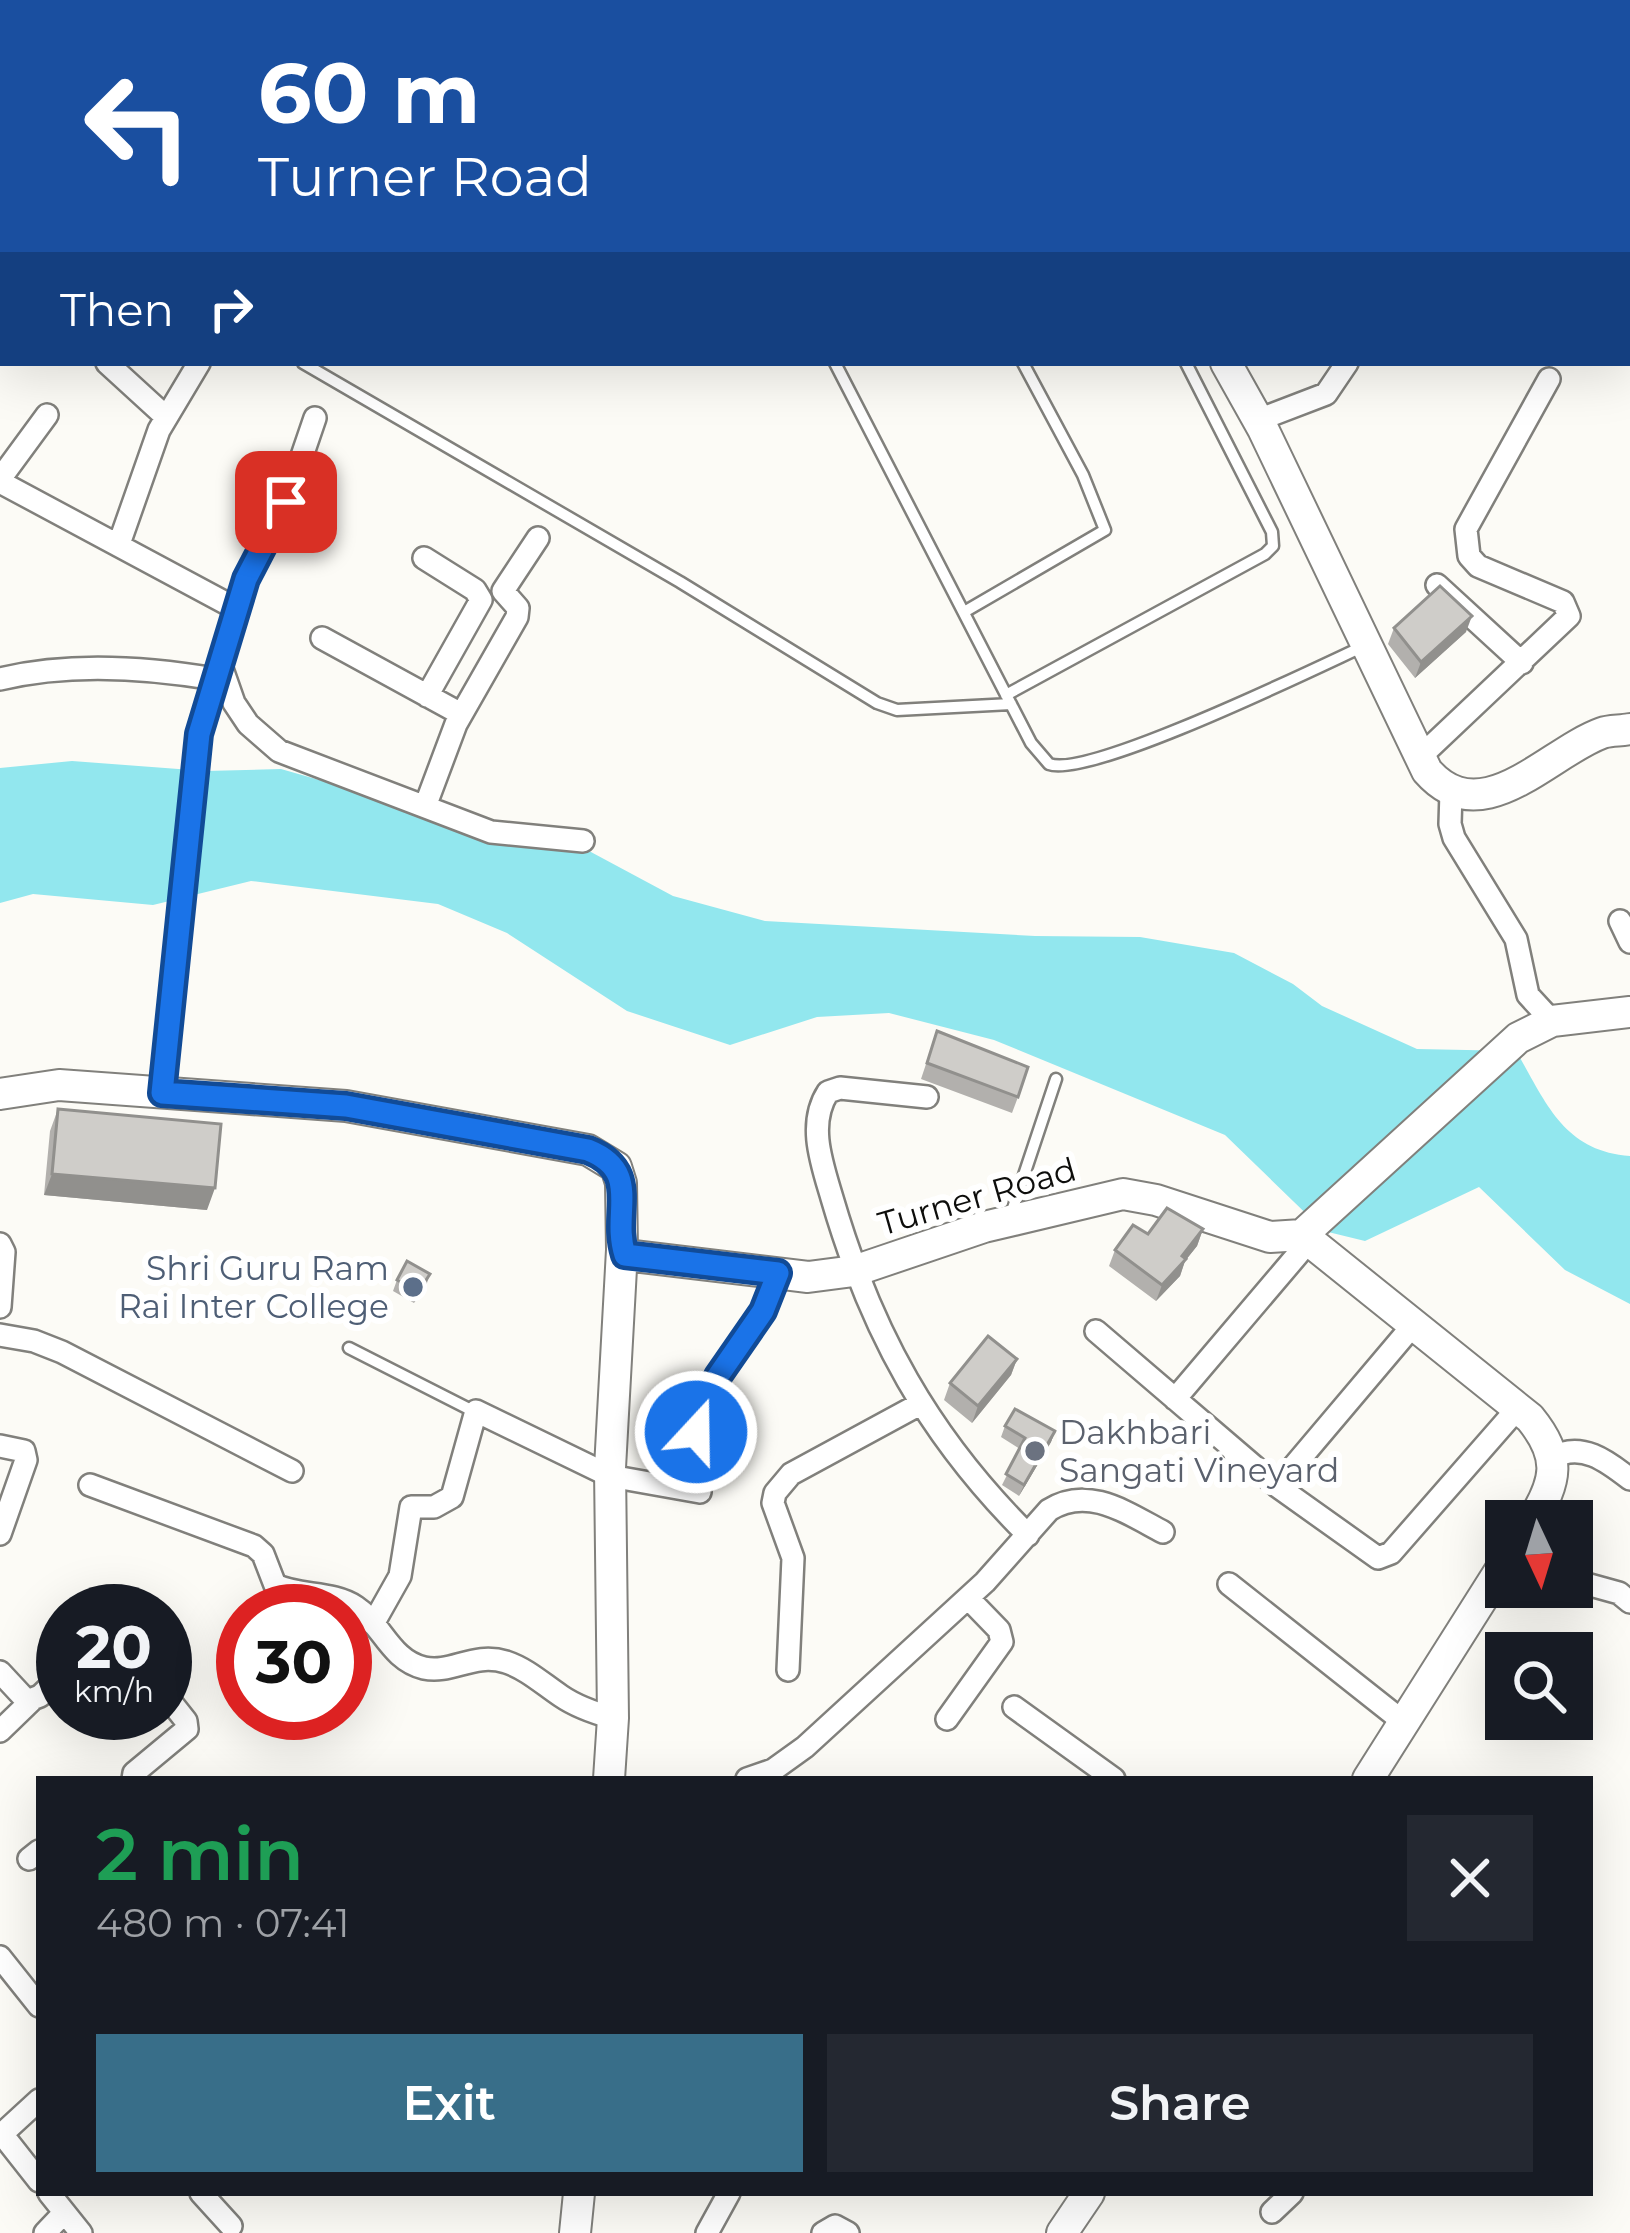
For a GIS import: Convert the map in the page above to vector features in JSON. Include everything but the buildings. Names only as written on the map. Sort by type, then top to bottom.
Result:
[{"type":"main road","points":[[1228,366],[1420,757],[1440,786],[1451,792],[1497,791],[1603,733],[1630,729]]},
{"type":"main road","points":[[1543,1500],[1552,1484],[1552,1458],[1544,1435],[1307,1235],[1518,1038],[1552,1021],[1630,1012]]},
{"type":"main road","points":[[0,1094],[59,1085],[346,1106],[588,1150],[616,1167],[621,1183],[622,1250],[610,1476],[613,1718],[609,1776]]},
{"type":"main road","name":"Turner Road","points":[[622,1250],[625,1255],[808,1277],[854,1271],[1009,1220],[1123,1194],[1270,1237],[1307,1235]]},
{"type":"main road","points":[[1370,1776],[1485,1596]]},
{"type":"main road","points":[[575,2233],[579,2196]]},
{"type":"main road","points":[[1061,2233],[1086,2196]]},
{"type":"street","points":[[110,366],[165,416]]},
{"type":"street","points":[[119,544],[165,416],[192,366]]},
{"type":"street","points":[[1258,420],[1326,394],[1345,366]]},
{"type":"street","points":[[1420,757],[1567,621],[1568,608],[1563,602],[1478,566],[1469,556],[1466,529],[1550,379]]},
{"type":"street","points":[[47,415],[0,481],[236,608]]},
{"type":"street","points":[[162,1093],[194,769],[236,608],[286,502],[315,418]]},
{"type":"street","points":[[426,804],[461,714],[517,617],[518,608],[503,591],[538,538]]},
{"type":"street","points":[[424,558],[475,590],[481,600],[427,696]]},
{"type":"street","points":[[1437,585],[1522,663]]},
{"type":"street","points":[[322,638],[461,714]]},
{"type":"street","points":[[0,679],[92,669],[217,671]]},
{"type":"street","points":[[217,671],[241,714],[280,751],[491,832],[583,841]]},
{"type":"street","points":[[1451,792],[1454,838],[1516,939],[1528,995],[1552,1021]]},
{"type":"street","points":[[1620,921],[1630,942]]},
{"type":"street","points":[[928,1097],[840,1088],[828,1092],[820,1104],[818,1134],[854,1271],[894,1360],[962,1466],[1028,1535]]},
{"type":"street","points":[[1175,1399],[1307,1235]]},
{"type":"street","points":[[0,1244],[4,1252],[0,1307]]},
{"type":"street","points":[[696,1432],[718,1376],[763,1311],[778,1273]]},
{"type":"street","points":[[1277,1486],[1414,1324]]},
{"type":"street","points":[[1096,1331],[1277,1486],[1369,1554],[1384,1558],[1517,1408]]},
{"type":"street","points":[[0,1335],[62,1352],[292,1471]]},
{"type":"street","points":[[788,1670],[794,1558],[773,1503],[775,1493],[791,1474],[920,1404]]},
{"type":"street","points":[[373,1624],[400,1576],[411,1507],[434,1507],[452,1497],[475,1412],[610,1476],[700,1492]]},
{"type":"street","points":[[0,1446],[24,1451],[26,1460],[0,1534]]},
{"type":"street","points":[[1552,1458],[1573,1451],[1600,1456],[1630,1479]]},
{"type":"street","points":[[90,1485],[242,1540],[263,1554],[275,1585],[351,1603],[402,1658],[422,1668],[493,1659],[526,1671],[587,1710],[613,1718]]},
{"type":"street","points":[[756,1776],[773,1770],[805,1747],[968,1598],[1049,1510],[1073,1498],[1113,1506],[1162,1532]]},
{"type":"street","points":[[1229,1584],[1406,1724]]},
{"type":"street","points":[[1593,1586],[1619,1593],[1630,1602]]},
{"type":"street","points":[[946,1719],[1002,1642],[999,1630],[968,1598]]},
{"type":"street","points":[[0,1672],[22,1698],[31,1701]]},
{"type":"street","points":[[0,1731],[36,1697]]},
{"type":"street","points":[[1014,1707],[1110,1776]]},
{"type":"street","points":[[133,1776],[174,1740]]},
{"type":"street","points":[[0,1957],[36,2002]]},
{"type":"street","points":[[36,2103],[1,2135],[36,2177]]},
{"type":"street","points":[[51,2196],[82,2233]]},
{"type":"street","points":[[204,2196],[231,2226]]},
{"type":"street","points":[[707,2233],[727,2196]]},
{"type":"street","points":[[1272,2212],[1289,2196]]},
{"type":"street","points":[[45,2233],[64,2213]]},
{"type":"street","points":[[823,2233],[835,2226],[848,2233]]},
{"type":"lane","points":[[308,366],[680,582],[877,703],[897,710],[1009,699],[1273,546],[1272,532],[1188,366]]},
{"type":"lane","points":[[837,366],[1041,757],[1060,769],[1188,725],[1367,645]]},
{"type":"lane","points":[[964,612],[1105,530],[1083,475],[1025,366]]},
{"type":"lane","points":[[1009,1220],[1056,1079]]},
{"type":"lane","points":[[349,1348],[475,1412]]},
{"type":"water","points":[[72,761],[205,771],[281,769],[424,810],[576,844],[673,896],[765,921],[1140,937],[1234,953],[1293,984],[1322,1006],[1417,1049],[1516,1051],[1548,1105],[1572,1134],[1588,1145],[1630,1156],[1630,1304],[1565,1270],[1479,1187],[1365,1241],[1324,1231],[1225,1135],[994,1040],[889,1013],[817,1017],[730,1045],[627,1011],[507,933],[438,904],[251,881],[153,905],[33,894],[0,903],[0,768]]},
{"type":"place","name":"Shri Guru Ram Rai Inter College","points":[[413,1287]]},
{"type":"place","name":"Dakhbari Sangati Vineyard","points":[[1035,1451]]},
{"type":"route","points":[[286,502],[246,579],[199,734],[162,1093],[346,1106],[604,1156],[616,1167],[621,1183],[625,1255],[778,1273],[763,1311],[718,1376],[696,1432]]}]
